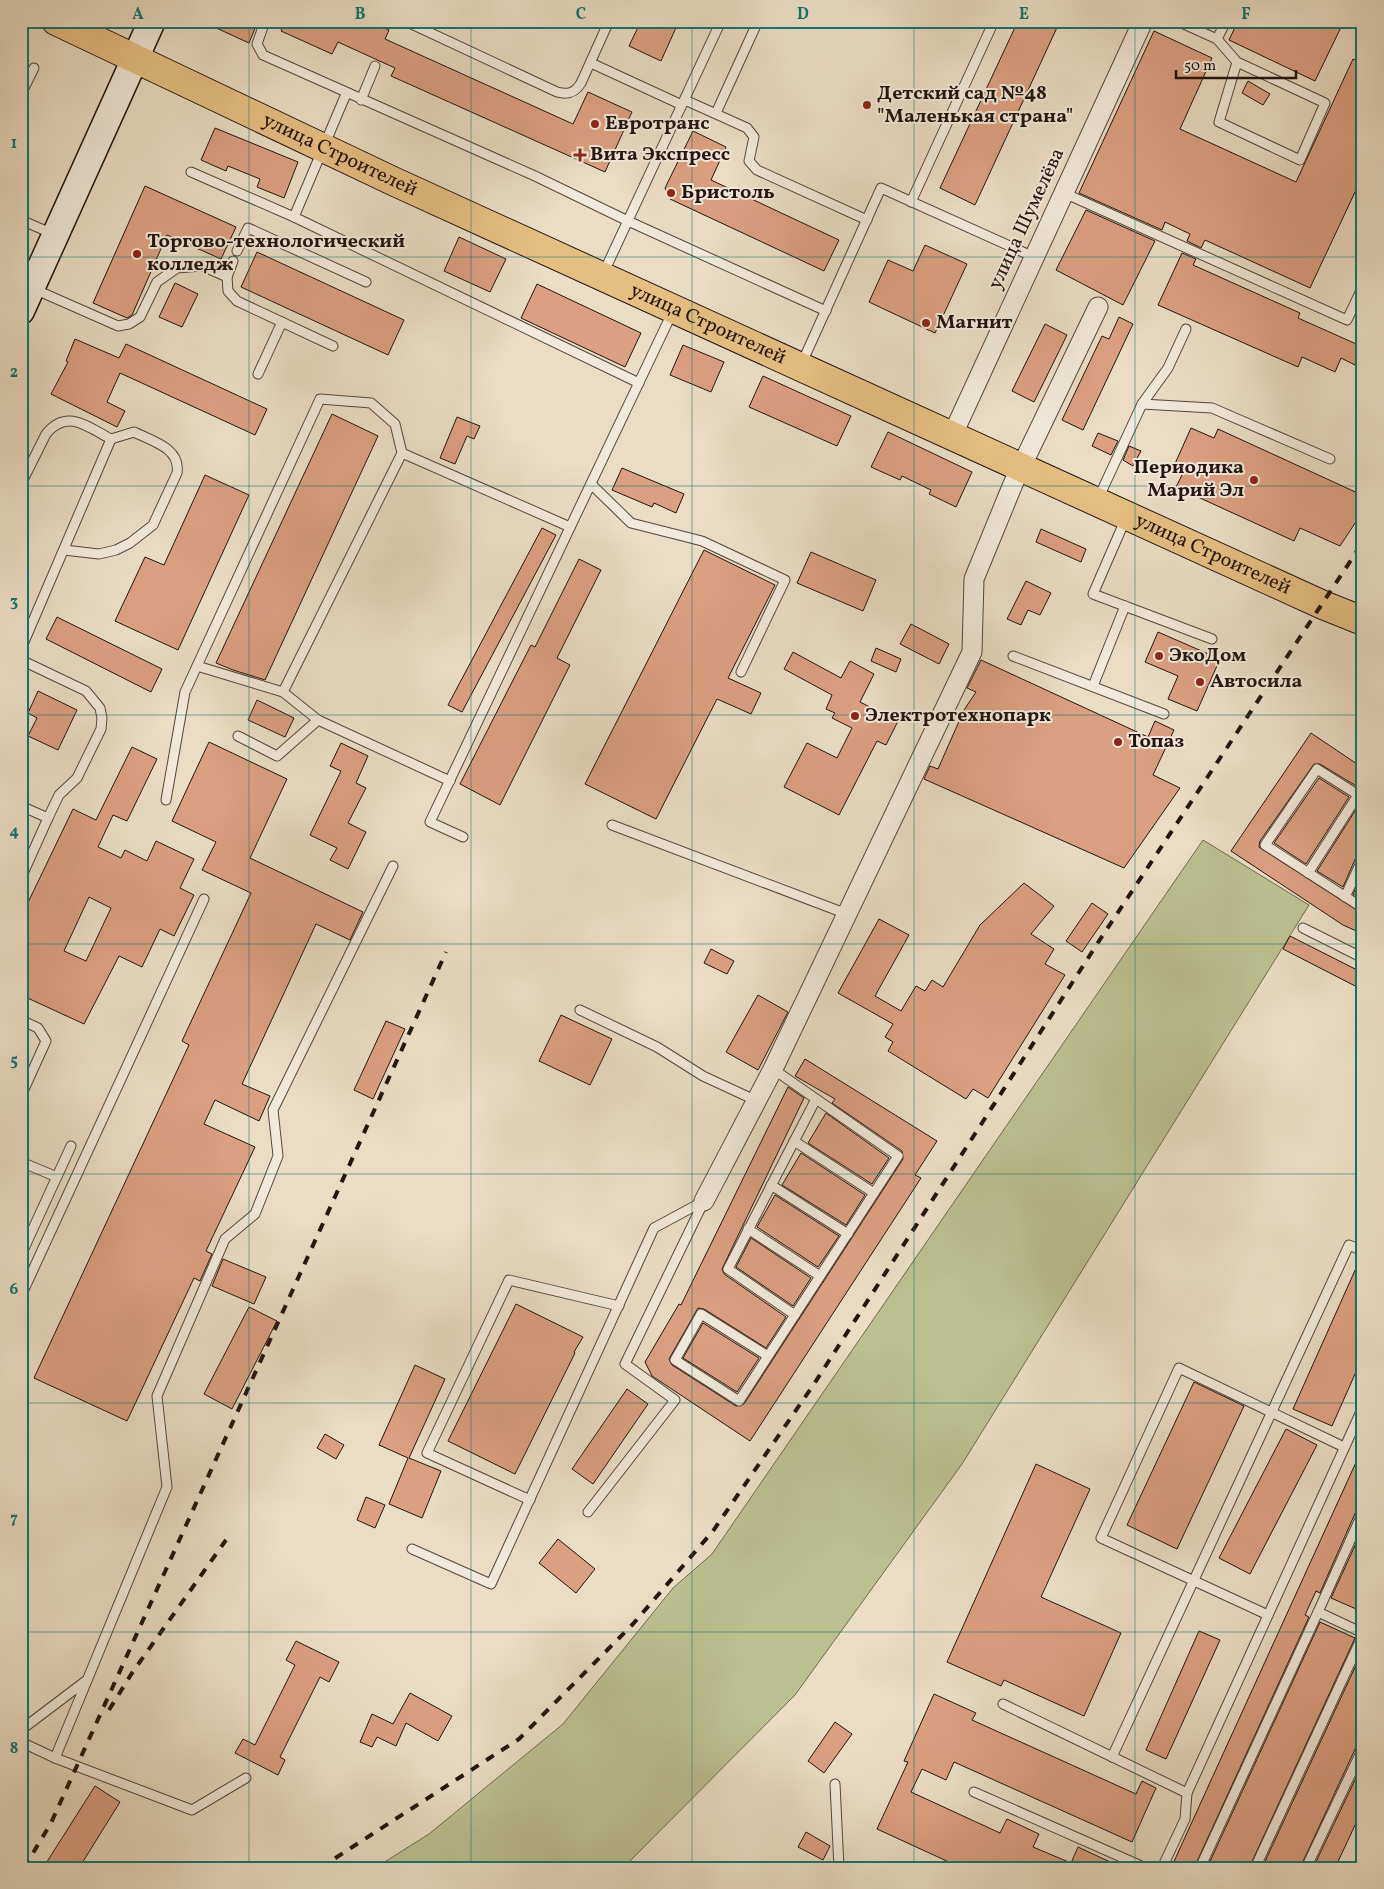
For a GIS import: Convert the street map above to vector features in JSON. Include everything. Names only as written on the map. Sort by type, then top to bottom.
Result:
[{"type":"main road","name":"улица Строителей","points":[[56,21],[322,148],[800,368],[1323,605],[1363,621]]},
{"type":"main road","points":[[21,311],[152,21]]},
{"type":"street","name":"улица Шумелёва","points":[[952,436],[1143,21]]},
{"type":"street","points":[[704,1201],[773,1070],[972,652],[974,579],[1022,467],[1098,307]]},
{"type":"lane","points":[[265,21],[257,44],[263,55],[346,94],[535,176],[628,221],[826,311]]},
{"type":"lane","points":[[405,21],[562,94],[571,93],[579,87],[609,21]]},
{"type":"lane","points":[[602,276],[721,21]]},
{"type":"lane","points":[[716,113],[758,21]]},
{"type":"lane","points":[[911,202],[994,21]]},
{"type":"lane","points":[[1177,21],[1217,39],[1237,62],[1325,103],[1300,160],[1219,122],[1237,62]]},
{"type":"lane","points":[[1217,39],[1226,21]]},
{"type":"lane","points":[[590,63],[683,102],[716,113],[747,128],[752,132],[753,143],[749,161],[757,170],[866,220]]},
{"type":"lane","points":[[361,100],[375,66]]},
{"type":"lane","points":[[21,94],[34,68]]},
{"type":"lane","points":[[294,217],[346,94]]},
{"type":"lane","points":[[191,172],[294,217],[639,383]]},
{"type":"lane","points":[[800,368],[881,188],[1034,257]]},
{"type":"lane","points":[[1064,193],[1347,320],[1363,286]]},
{"type":"lane","points":[[21,220],[56,236]]},
{"type":"lane","points":[[237,251],[248,228],[366,282]]},
{"type":"lane","points":[[1363,243],[1363,271]]},
{"type":"lane","points":[[233,261],[226,276],[228,291],[237,301],[333,346]]},
{"type":"lane","points":[[32,288],[118,326],[123,326],[140,317],[157,282],[177,268],[202,266],[226,276]]},
{"type":"lane","points":[[463,837],[430,822],[674,309]]},
{"type":"lane","points":[[258,374],[282,322]]},
{"type":"lane","points":[[1097,501],[1142,404],[1168,368],[1186,329]]},
{"type":"lane","points":[[166,800],[185,692],[320,400],[371,403],[395,424],[402,453],[283,692]]},
{"type":"lane","points":[[1142,404],[1212,408],[1330,459]]},
{"type":"lane","points":[[21,484],[46,434],[59,422],[75,420],[111,439],[134,432],[169,450],[176,460],[177,473],[152,525],[130,543],[116,550],[99,554],[64,550]]},
{"type":"lane","points":[[21,649],[111,439]]},
{"type":"lane","points":[[402,453],[570,527]]},
{"type":"lane","points":[[591,484],[631,523],[702,541],[785,580],[741,672]]},
{"type":"lane","points":[[1127,516],[1093,594],[1212,639]]},
{"type":"lane","points":[[1092,686],[1124,606]]},
{"type":"lane","points":[[1013,656],[1164,714]]},
{"type":"lane","points":[[21,660],[86,691],[100,708],[102,718],[101,729],[77,778],[59,795],[21,878]]},
{"type":"lane","points":[[197,666],[283,692],[318,720],[450,781]]},
{"type":"lane","points":[[238,736],[277,756],[318,720]]},
{"type":"lane","points":[[1308,873],[1360,797],[1317,768],[1265,845],[1308,873],[1345,897],[1363,908]]},
{"type":"lane","points":[[21,806],[48,818]]},
{"type":"lane","points":[[612,824],[847,914]]},
{"type":"lane","points":[[1345,897],[1363,858]]},
{"type":"lane","points":[[55,1758],[167,1487],[157,1396],[225,1239],[254,1214],[278,1156],[273,1110],[393,866]]},
{"type":"lane","points":[[21,1296],[204,899]]},
{"type":"lane","points":[[1303,928],[1363,958]]},
{"type":"lane","points":[[580,1010],[657,1047],[703,1076],[756,1101]]},
{"type":"lane","points":[[21,1020],[38,1028],[46,1041],[21,1096]]},
{"type":"lane","points":[[768,1356],[701,1314],[675,1360],[739,1401],[898,1156],[773,1070]]},
{"type":"lane","points":[[795,1315],[728,1269],[816,1099]]},
{"type":"lane","points":[[794,1141],[874,1193]]},
{"type":"lane","points":[[21,1255],[71,1146]]},
{"type":"lane","points":[[21,1162],[57,1177]]},
{"type":"lane","points":[[771,1185],[848,1234]]},
{"type":"lane","points":[[412,1548],[491,1584],[654,1228],[704,1201]]},
{"type":"lane","points":[[588,1512],[675,1400],[625,1364],[704,1201]]},
{"type":"lane","points":[[748,1229],[820,1276]]},
{"type":"lane","points":[[1112,1757],[1349,1245],[1363,1251]]},
{"type":"lane","points":[[530,1500],[427,1453],[509,1280],[619,1306]]},
{"type":"lane","points":[[1268,1614],[1101,1538],[1179,1368],[1344,1447]]},
{"type":"lane","points":[[1162,1868],[1185,1819],[1187,1793],[1363,1407]]},
{"type":"lane","points":[[1200,1868],[1363,1512]]},
{"type":"lane","points":[[1255,1868],[1363,1634],[1318,1612]]},
{"type":"lane","points":[[21,1730],[87,1680]]},
{"type":"lane","points":[[1003,1704],[1187,1793]]},
{"type":"lane","points":[[21,1742],[55,1758],[192,1810],[246,1778]]},
{"type":"lane","points":[[1306,1868],[1363,1748]]},
{"type":"lane","points":[[835,1784],[839,1868]]},
{"type":"lane","points":[[974,1792],[1146,1868]]},
{"type":"lane","points":[[790,1868],[815,1868]]},
{"type":"green space","points":[[1203,840],[1309,905],[962,1464],[795,1695],[623,1868],[375,1868],[429,1834],[563,1724],[673,1588],[712,1554]]},
{"type":"building","points":[[201,21],[258,21],[249,43]]},
{"type":"building","points":[[286,21],[369,21],[389,30],[385,39],[573,124],[588,92],[632,112],[605,172],[391,76],[395,68],[338,42],[332,54],[281,31]]},
{"type":"building","points":[[641,21],[679,21],[661,61],[629,46]]},
{"type":"building","points":[[1018,21],[1060,21],[975,205],[940,188]]},
{"type":"building","points":[[1238,21],[1344,21],[1315,81],[1229,40]]},
{"type":"building","points":[[1154,31],[1212,58],[1180,129],[1296,182],[1353,59],[1363,63],[1363,175],[1310,288],[1205,240],[1201,248],[1187,241],[1190,234],[1165,222],[1162,230],[1079,193]]},
{"type":"building","points":[[1248,81],[1270,94],[1263,105],[1242,93]]},
{"type":"building","points":[[215,128],[298,162],[284,198],[257,187],[260,179],[228,166],[226,171],[201,160]]},
{"type":"building","points":[[693,131],[726,147],[711,180],[839,240],[824,271],[670,199],[665,188]]},
{"type":"building","name":"Торгово-технологический колледж","points":[[145,186],[236,227],[221,259],[167,235],[132,315],[127,318],[93,303]]},
{"type":"building","points":[[1086,210],[1155,241],[1123,305],[1056,270]]},
{"type":"building","points":[[459,237],[506,259],[490,292],[444,271]]},
{"type":"building","points":[[925,245],[967,264],[935,333],[869,302],[888,260],[913,271]]},
{"type":"building","points":[[257,252],[404,320],[388,355],[241,287]]},
{"type":"building","points":[[1182,253],[1196,259],[1193,265],[1300,313],[1298,318],[1363,347],[1355,365],[1341,358],[1335,372],[1302,357],[1298,367],[1158,305]]},
{"type":"building","points":[[175,283],[198,294],[182,327],[159,317]]},
{"type":"building","points":[[537,284],[641,333],[625,367],[521,318]]},
{"type":"building","points":[[1119,317],[1133,324],[1083,430],[1062,420],[1102,336],[1109,339]]},
{"type":"building","points":[[1045,324],[1067,335],[1034,402],[1012,391]]},
{"type":"building","points":[[75,339],[119,358],[126,344],[267,409],[255,435],[120,373],[107,402],[125,411],[117,427],[51,394],[68,362],[66,361]]},
{"type":"building","points":[[683,345],[724,362],[711,392],[670,375]]},
{"type":"building","points":[[763,376],[851,416],[837,446],[749,407]]},
{"type":"building","points":[[332,414],[378,436],[265,680],[216,663]]},
{"type":"building","points":[[457,417],[480,426],[474,439],[467,436],[455,464],[440,458]]},
{"type":"building","name":"Периодика Марий Эл","points":[[1191,428],[1214,438],[1218,429],[1362,495],[1357,505],[1363,508],[1363,511],[1340,546],[1300,528],[1294,541],[1176,487],[1183,473],[1173,468]]},
{"type":"building","points":[[888,432],[972,472],[956,507],[929,494],[931,490],[902,476],[900,480],[871,467]]},
{"type":"building","points":[[1098,433],[1118,441],[1111,455],[1092,446]]},
{"type":"building","points":[[1129,446],[1141,451],[1133,466],[1123,460]]},
{"type":"building","points":[[622,468],[684,494],[676,513],[654,503],[652,507],[612,490]]},
{"type":"building","points":[[205,475],[249,495],[178,650],[115,621],[145,557],[164,565]]},
{"type":"building","points":[[542,528],[556,535],[462,712],[448,705]]},
{"type":"building","points":[[1041,529],[1086,549],[1081,562],[1036,542]]},
{"type":"building","points":[[704,550],[775,585],[728,678],[761,693],[751,714],[717,699],[656,819],[585,784]]},
{"type":"building","points":[[811,552],[876,580],[863,611],[797,583]]},
{"type":"building","points":[[579,559],[601,570],[557,658],[570,665],[500,805],[460,784],[531,645],[535,647]]},
{"type":"building","points":[[1026,581],[1051,593],[1040,615],[1028,610],[1021,625],[1007,619]]},
{"type":"building","points":[[57,617],[162,669],[151,692],[46,639]]},
{"type":"building","points":[[911,624],[949,644],[939,664],[900,644]]},
{"type":"building","points":[[1158,632],[1220,659],[1197,711],[1168,699],[1178,676],[1145,662]]},
{"type":"building","points":[[876,648],[901,659],[896,672],[871,661]]},
{"type":"building","points":[[793,652],[841,678],[850,661],[874,674],[860,702],[898,721],[886,745],[877,741],[839,815],[784,787],[807,743],[837,758],[852,728],[832,718],[835,713],[826,709],[832,695],[784,669]]},
{"type":"building","points":[[981,660],[1148,737],[1155,721],[1174,730],[1153,775],[1180,788],[1124,868],[924,779],[930,766],[938,769],[964,710],[976,692],[967,688]]},
{"type":"building","points":[[38,691],[77,710],[58,750],[28,736],[37,718],[28,713]]},
{"type":"building","points":[[257,700],[294,718],[285,737],[248,720]]},
{"type":"building","points":[[1311,733],[1363,768],[1363,790],[1320,764],[1314,764],[1260,841],[1259,847],[1363,914],[1363,934],[1343,925],[1231,851]]},
{"type":"building","points":[[209,742],[287,779],[250,858],[363,912],[350,940],[316,924],[242,1084],[270,1096],[259,1121],[215,1100],[204,1124],[255,1147],[206,1251],[212,1254],[200,1281],[194,1278],[127,1421],[34,1378],[189,1045],[182,1041],[251,893],[202,870],[216,842],[172,821]]},
{"type":"building","points":[[341,743],[368,756],[356,783],[366,788],[348,823],[366,832],[348,869],[330,860],[337,848],[310,835],[341,771],[330,766]]},
{"type":"building","points":[[132,747],[157,759],[127,821],[113,815],[98,847],[121,858],[125,850],[147,861],[156,841],[194,859],[180,888],[194,895],[174,936],[160,929],[142,967],[119,956],[84,1024],[21,995],[21,917],[73,809],[96,820]],"holes":[[[89,897],[111,908],[86,961],[64,951]]]},
{"type":"building","points":[[1319,778],[1349,797],[1306,864],[1274,843]]},
{"type":"building","points":[[1360,803],[1363,804],[1363,852],[1357,855],[1343,887],[1317,871]]},
{"type":"building","points":[[1363,873],[1363,900],[1353,894]]},
{"type":"building","points":[[1024,883],[1054,906],[1031,934],[1054,949],[1045,964],[1065,975],[988,1098],[973,1089],[966,1099],[888,1051],[893,1042],[885,1037],[893,1024],[838,993],[879,919],[909,935],[875,996],[901,1011],[916,986],[925,991],[932,980],[943,987],[980,925]]},
{"type":"building","points":[[1092,903],[1108,914],[1082,952],[1066,941]]},
{"type":"building","points":[[1290,936],[1363,973],[1363,990],[1283,949]]},
{"type":"building","points":[[711,949],[734,961],[727,974],[704,963]]},
{"type":"building","points":[[758,995],[788,1012],[758,1070],[726,1052]]},
{"type":"building","points":[[561,1015],[612,1039],[590,1085],[539,1061]]},
{"type":"building","points":[[386,1021],[405,1029],[373,1099],[354,1090]]},
{"type":"building","points":[[805,1059],[937,1141],[915,1175],[921,1178],[750,1441],[652,1376],[645,1362],[679,1304],[681,1305],[788,1087],[804,1098],[722,1269],[724,1274],[786,1317],[766,1348],[704,1309],[698,1308],[669,1359],[672,1365],[736,1406],[744,1404],[903,1159],[902,1151],[832,1103],[835,1099],[795,1076]]},
{"type":"building","points":[[826,1113],[889,1158],[872,1184],[808,1143]]},
{"type":"building","points":[[801,1153],[865,1195],[846,1225],[782,1185]]},
{"type":"building","points":[[775,1195],[839,1236],[818,1267],[757,1227]]},
{"type":"building","points":[[751,1238],[811,1278],[793,1306],[736,1267]]},
{"type":"building","points":[[1361,1257],[1363,1356],[1332,1426],[1293,1409]]},
{"type":"building","points":[[223,1259],[266,1277],[254,1304],[212,1286]]},
{"type":"building","points":[[516,1304],[583,1337],[515,1474],[448,1441]]},
{"type":"building","points":[[249,1307],[277,1321],[232,1409],[204,1394]]},
{"type":"building","points":[[703,1323],[759,1358],[737,1392],[683,1358]]},
{"type":"building","points":[[415,1365],[445,1379],[409,1458],[441,1471],[422,1518],[389,1504],[408,1458],[379,1445]]},
{"type":"building","points":[[1194,1382],[1244,1406],[1177,1549],[1127,1525]]},
{"type":"building","points":[[627,1389],[648,1404],[593,1484],[572,1469]]},
{"type":"building","points":[[1286,1429],[1317,1445],[1250,1574],[1219,1558]]},
{"type":"building","points":[[325,1434],[344,1445],[336,1459],[317,1448]]},
{"type":"building","points":[[1363,1447],[1363,1506],[1357,1509],[1320,1593],[1316,1591],[1305,1615],[1309,1617],[1194,1868],[1171,1868]]},
{"type":"building","points":[[1036,1464],[1090,1489],[1041,1597],[1121,1633],[1084,1716],[1004,1680],[1001,1686],[947,1662]]},
{"type":"building","points":[[366,1497],[385,1505],[375,1528],[357,1520]]},
{"type":"building","points":[[1363,1528],[1363,1612],[1331,1598]]},
{"type":"building","points":[[558,1539],[595,1569],[576,1593],[539,1563]]},
{"type":"building","points":[[1320,1622],[1355,1638],[1249,1868],[1207,1868]]},
{"type":"building","points":[[1199,1631],[1220,1640],[1166,1759],[1146,1750]]},
{"type":"building","points":[[296,1641],[339,1662],[329,1682],[320,1677],[280,1757],[285,1760],[278,1775],[235,1753],[243,1739],[255,1745],[295,1665],[286,1660]]},
{"type":"building","points":[[1363,1650],[1363,1742],[1357,1745],[1300,1868],[1262,1868]]},
{"type":"building","points":[[410,1693],[452,1716],[438,1741],[406,1723],[396,1746],[377,1737],[372,1747],[360,1742],[372,1714],[393,1724]]},
{"type":"building","points":[[934,1694],[976,1713],[972,1720],[1136,1794],[1142,1781],[1156,1788],[1132,1842],[954,1762],[946,1780],[922,1769],[911,1792],[1000,1833],[1007,1819],[1039,1834],[1033,1847],[1071,1863],[1078,1847],[1123,1868],[962,1868],[877,1829],[908,1762],[904,1761]]},
{"type":"building","points":[[835,1722],[852,1734],[824,1773],[808,1761]]},
{"type":"building","points":[[1363,1763],[1363,1808],[1335,1868],[1313,1868]]},
{"type":"building","points":[[95,1786],[120,1802],[79,1868],[43,1868]]},
{"type":"building","points":[[806,1832],[830,1846],[823,1860],[798,1847]]},
{"type":"railway","points":[[320,1868],[519,1739],[633,1624],[713,1531],[814,1384],[1101,938],[1363,542]]},
{"type":"railway","points":[[24,1868],[51,1823],[446,952]]},
{"type":"railway","points":[[109,1710],[132,1673],[226,1540]]},
{"type":"place","name":"Детский сад №48 \"Маленькая страна\"","points":[[867,105]]},
{"type":"place","name":"Евротранс","points":[[595,124]]},
{"type":"place","name":"Вита Экспресс","points":[[580,155]]},
{"type":"place","name":"Бристоль","points":[[671,193]]},
{"type":"place","name":"Торгово-технологический колледж","points":[[137,254]]},
{"type":"place","name":"Магнит","points":[[926,323]]},
{"type":"place","name":"Периодика Марий Эл","points":[[1254,480]]},
{"type":"place","name":"ЭкоДом","points":[[1159,656]]},
{"type":"place","name":"Автосила","points":[[1200,682]]},
{"type":"place","name":"Электротехнопарк","points":[[855,716]]},
{"type":"place","name":"Топаз","points":[[1118,742]]}]
